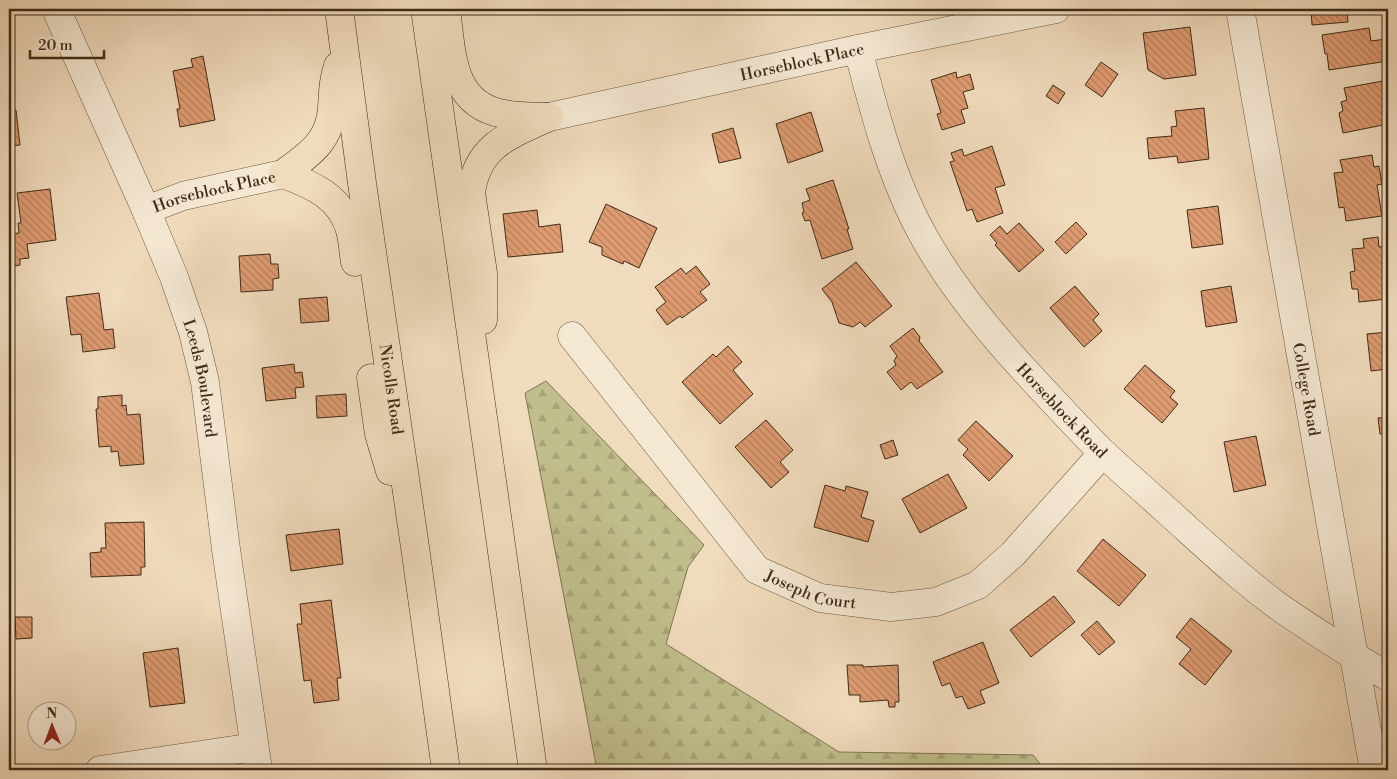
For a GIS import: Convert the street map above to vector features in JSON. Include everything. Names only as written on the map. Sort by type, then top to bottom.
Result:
[{"type":"highway","name":"Nicolls Road","points":[[339,9],[363,193],[446,770]]},
{"type":"highway","points":[[426,9],[533,768]]},
{"type":"highway","points":[[446,9],[456,74],[470,98],[492,111],[505,114],[548,117]]},
{"type":"highway","points":[[283,174],[312,153],[326,131],[331,119],[334,79],[344,47]]},
{"type":"highway","points":[[482,412],[484,273],[471,193],[472,182],[482,160],[498,143],[548,117]]},
{"type":"highway","points":[[283,174],[321,190],[333,200],[341,209],[351,232],[379,434],[416,554]]},
{"type":"street","name":"Leeds Boulevard","points":[[56,9],[146,210],[174,277],[193,332],[205,382],[226,549],[256,758]]},
{"type":"street","name":"Horseblock Place","points":[[548,117],[858,49],[970,17],[1056,9]]},
{"type":"street","name":"College Road","points":[[1240,9],[1374,770]]},
{"type":"street","name":"Horseblock Road","points":[[858,49],[892,165],[905,200],[924,237],[945,271],[1007,352],[1103,453],[1250,585],[1311,628],[1388,677]]},
{"type":"street","name":"Horseblock Place","points":[[146,210],[183,196],[283,174]]},
{"type":"street","name":"Joseph Court","points":[[572,336],[757,570],[820,598],[891,607],[936,602],[978,585],[1014,554],[1103,453]]},
{"type":"street","points":[[100,770],[256,758]]},
{"type":"green space","points":[[546,381],[704,545],[688,567],[666,644],[839,752],[1033,755],[1045,770],[597,770],[525,393]]},
{"type":"building","points":[[1311,9],[1347,9],[1348,22],[1312,25]]},
{"type":"building","points":[[1190,27],[1196,75],[1164,79],[1148,70],[1143,33]]},
{"type":"building","points":[[1369,28],[1371,41],[1386,39],[1388,61],[1329,70],[1322,35]]},
{"type":"building","points":[[203,56],[215,120],[180,127],[177,109],[180,109],[173,71],[193,67],[191,59]]},
{"type":"building","points":[[1101,62],[1118,74],[1102,97],[1085,85]]},
{"type":"building","points":[[956,72],[957,78],[970,74],[974,89],[963,92],[968,108],[961,110],[965,123],[942,130],[937,114],[941,113],[931,80]]},
{"type":"building","points":[[1383,81],[1388,110],[1388,124],[1343,133],[1339,113],[1343,111],[1341,102],[1347,100],[1344,88]]},
{"type":"building","points":[[1053,85],[1065,93],[1058,104],[1046,96]]},
{"type":"building","points":[[1204,108],[1209,159],[1178,163],[1177,156],[1149,159],[1147,138],[1172,136],[1171,127],[1177,126],[1175,111]]},
{"type":"building","points":[[16,110],[20,145],[9,146],[9,111]]},
{"type":"building","points":[[811,112],[823,151],[788,163],[776,124]]},
{"type":"building","points":[[733,128],[741,158],[719,163],[712,134]]},
{"type":"building","points":[[992,146],[1005,185],[995,188],[1003,213],[977,222],[972,209],[967,211],[950,162],[954,161],[951,153],[962,149],[964,156]]},
{"type":"building","points":[[1372,155],[1374,167],[1379,166],[1382,184],[1377,185],[1382,216],[1346,221],[1344,207],[1339,208],[1334,173],[1343,172],[1340,160]]},
{"type":"building","points":[[833,180],[849,229],[847,229],[853,249],[822,259],[810,220],[805,221],[802,213],[804,212],[802,203],[810,200],[806,189]]},
{"type":"building","points":[[50,189],[56,240],[27,244],[29,258],[20,259],[20,265],[15,266],[14,261],[9,262],[9,234],[19,233],[18,223],[21,223],[17,193]]},
{"type":"building","points":[[606,204],[657,228],[639,268],[624,261],[623,264],[602,255],[602,247],[589,242]]},
{"type":"building","points":[[1218,206],[1223,244],[1192,248],[1187,210]]},
{"type":"building","points":[[537,210],[539,227],[560,224],[563,252],[508,257],[503,214]]},
{"type":"building","points":[[1076,222],[1087,234],[1066,254],[1055,242]]},
{"type":"building","points":[[1019,223],[1044,250],[1019,272],[995,245],[997,243],[990,235],[1000,226],[1007,234]]},
{"type":"building","points":[[1378,237],[1379,247],[1388,246],[1388,299],[1359,302],[1358,289],[1352,289],[1350,272],[1355,271],[1352,249],[1364,248],[1363,239]]},
{"type":"building","points":[[270,254],[271,264],[278,264],[279,278],[273,279],[273,290],[241,292],[239,256]]},
{"type":"building","points":[[856,262],[892,306],[865,327],[860,322],[853,327],[839,323],[832,302],[822,289]]},
{"type":"building","points":[[696,266],[710,284],[700,292],[707,300],[682,318],[680,316],[667,325],[656,310],[666,302],[655,287],[681,268],[686,274]]},
{"type":"building","points":[[1075,286],[1099,314],[1093,320],[1102,331],[1084,347],[1050,308]]},
{"type":"building","points":[[1231,286],[1237,322],[1206,327],[1201,291]]},
{"type":"building","points":[[99,293],[104,330],[113,329],[115,348],[83,352],[81,334],[71,335],[66,297]]},
{"type":"building","points":[[327,297],[329,321],[301,323],[299,299]]},
{"type":"building","points":[[913,328],[920,337],[919,341],[943,372],[917,389],[911,382],[901,390],[887,372],[896,365],[894,361],[897,356],[890,346]]},
{"type":"building","points":[[1388,332],[1388,369],[1371,371],[1367,334]]},
{"type":"building","points":[[728,346],[742,362],[733,370],[753,394],[720,424],[682,382],[713,354],[716,357]]},
{"type":"building","points":[[294,364],[295,373],[302,372],[304,387],[295,388],[296,398],[266,401],[262,368]]},
{"type":"building","points":[[1145,365],[1175,391],[1170,397],[1178,404],[1162,423],[1124,389]]},
{"type":"building","points":[[346,394],[347,416],[317,418],[316,396]]},
{"type":"building","points":[[122,395],[122,406],[126,405],[127,415],[140,414],[144,464],[120,466],[118,451],[111,452],[111,446],[99,447],[96,409],[98,409],[98,397]]},
{"type":"building","points":[[1388,417],[1387,467],[1383,434],[1380,434],[1378,418]]},
{"type":"building","points":[[766,420],[793,450],[780,462],[789,472],[771,488],[735,447]]},
{"type":"building","points":[[976,421],[1013,456],[989,481],[963,455],[968,449],[958,440]]},
{"type":"building","points":[[1256,436],[1266,485],[1234,492],[1224,442]]},
{"type":"building","points":[[893,440],[898,455],[885,459],[880,445]]},
{"type":"building","points":[[948,474],[967,508],[920,533],[902,499]]},
{"type":"building","points":[[825,485],[845,491],[846,486],[868,492],[861,517],[874,521],[868,542],[814,527]]},
{"type":"building","points":[[144,522],[145,567],[141,567],[141,575],[91,577],[90,553],[101,552],[101,548],[106,548],[105,523]]},
{"type":"building","points":[[339,529],[343,564],[291,571],[286,535]]},
{"type":"building","points":[[1103,539],[1146,575],[1119,606],[1077,571]]},
{"type":"building","points":[[1054,596],[1075,622],[1031,657],[1010,630]]},
{"type":"building","points":[[331,600],[341,678],[337,678],[339,700],[314,703],[311,680],[304,681],[297,624],[302,624],[300,604]]},
{"type":"building","points":[[15,617],[32,617],[32,638],[16,639]]},
{"type":"building","points":[[1191,618],[1232,651],[1205,685],[1179,664],[1191,649],[1176,637]]},
{"type":"building","points":[[1097,621],[1115,642],[1099,655],[1081,635]]},
{"type":"building","points":[[983,642],[999,683],[980,691],[985,703],[968,709],[962,696],[956,698],[950,683],[942,686],[933,662]]},
{"type":"building","points":[[178,648],[185,703],[150,707],[143,653]]},
{"type":"building","points":[[847,665],[863,665],[863,667],[898,665],[899,702],[895,702],[895,707],[889,707],[888,700],[860,702],[860,695],[849,695]]}]
